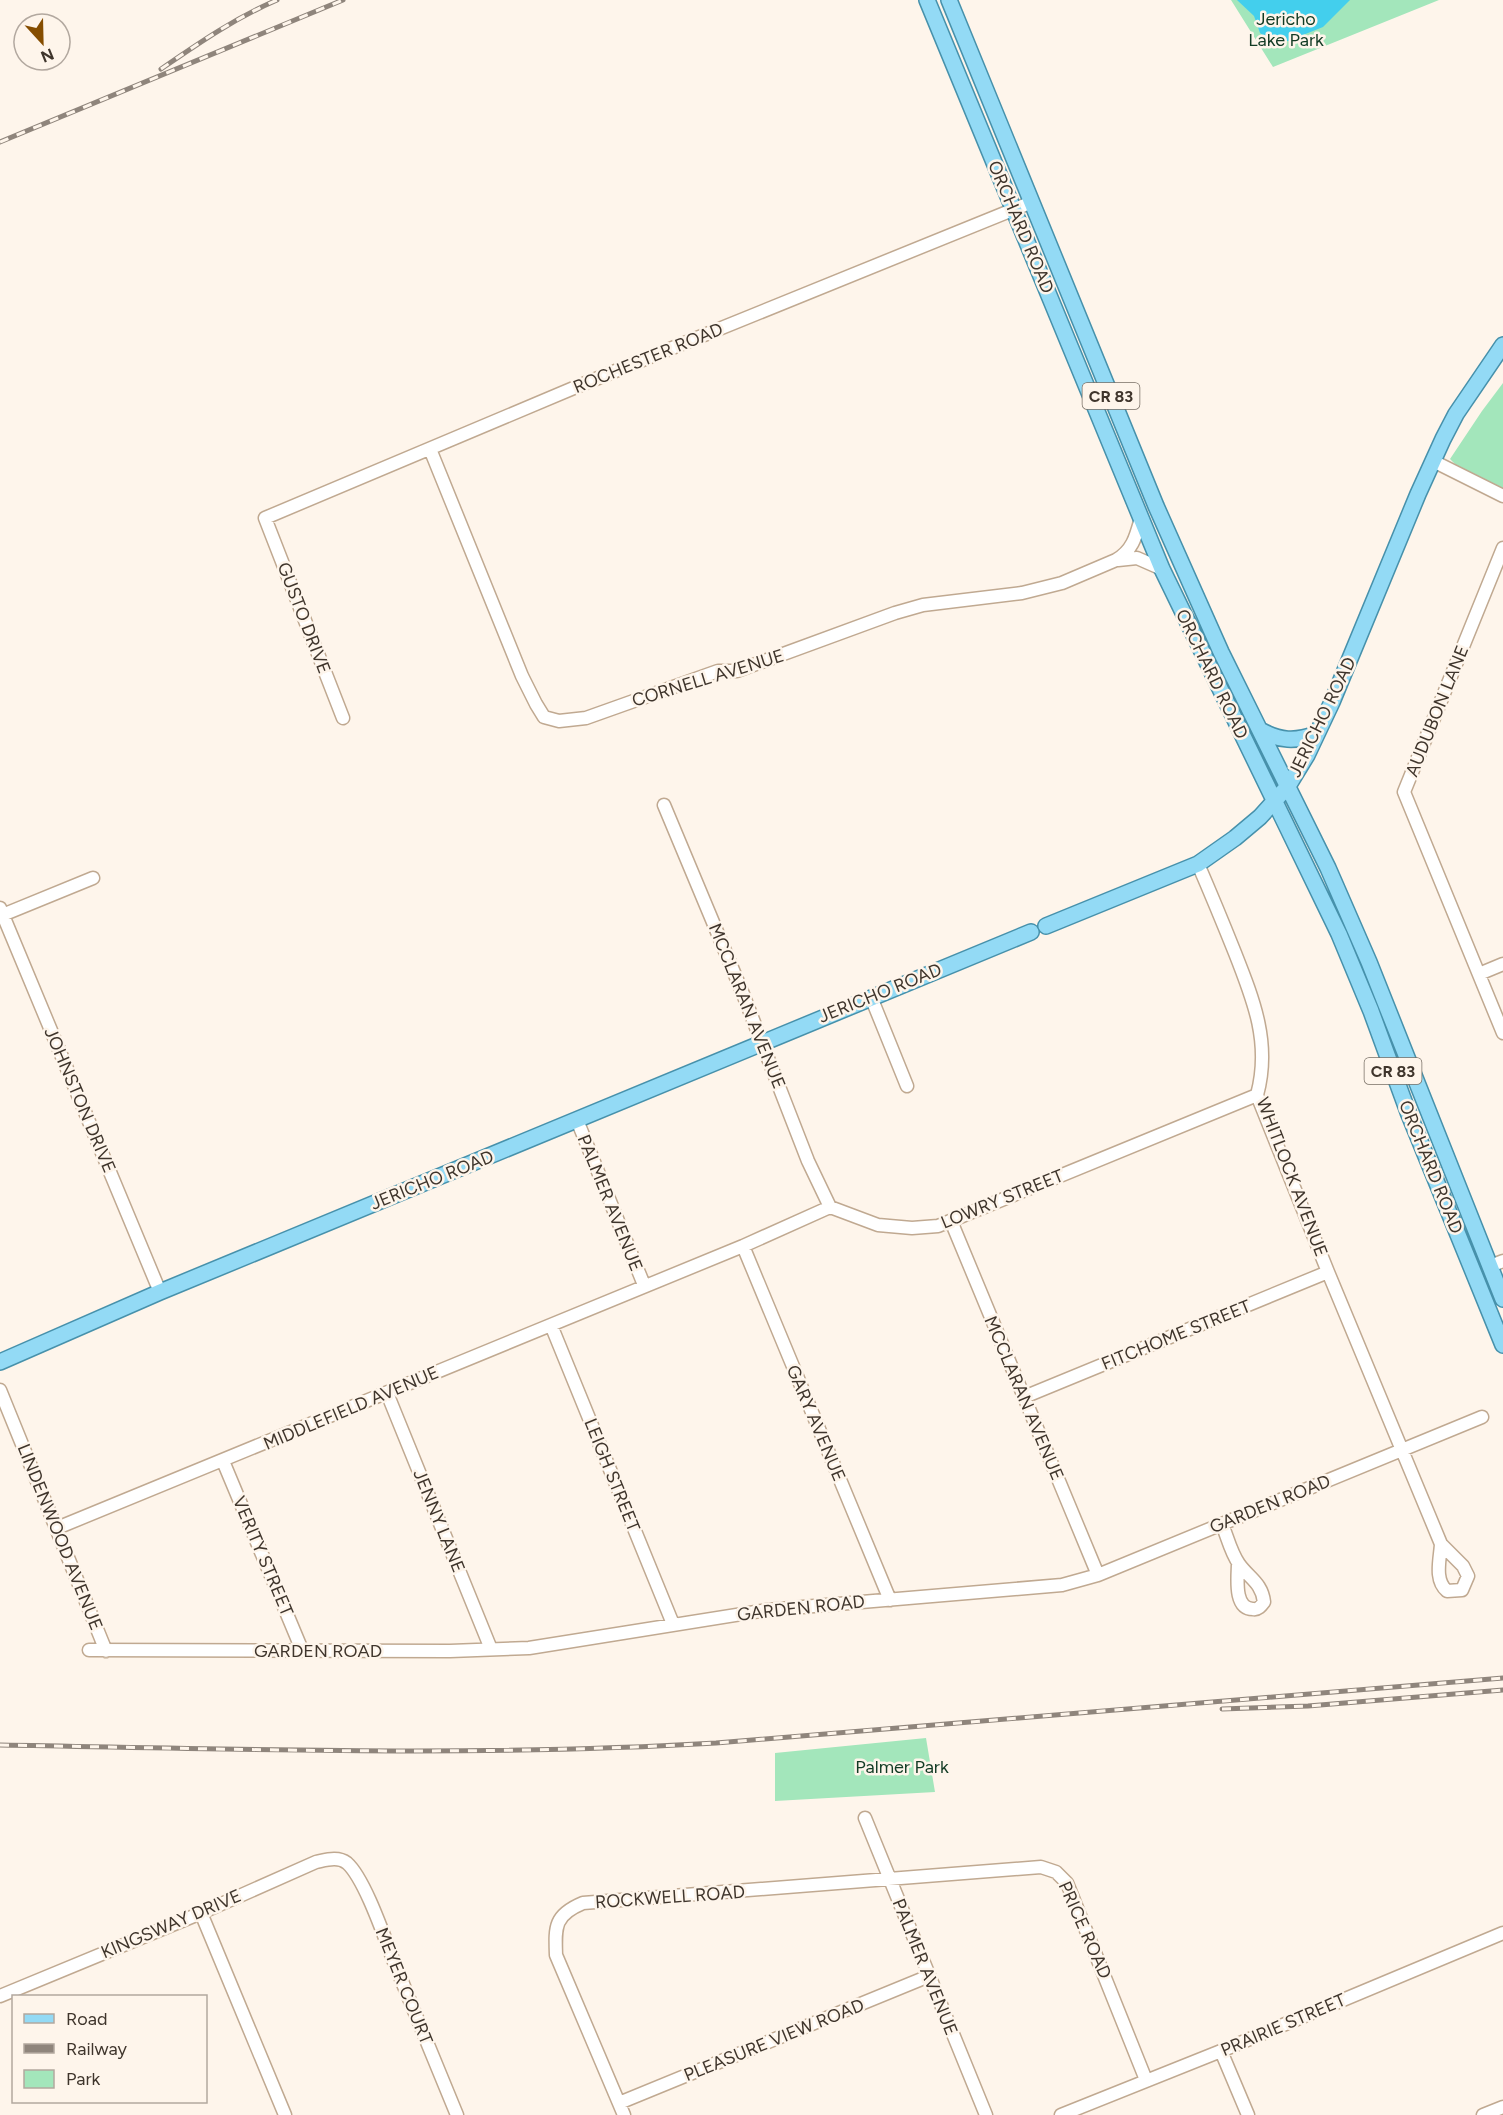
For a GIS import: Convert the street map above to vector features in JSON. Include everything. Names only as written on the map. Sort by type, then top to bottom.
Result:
[{"type":"main road","name":"ORCHARD ROAD","points":[[927,0],[1162,569],[1339,934],[1371,1011],[1408,1112],[1503,1345]]},
{"type":"main road","name":"ORCHARD ROAD","points":[[949,0],[1156,506],[1221,652],[1328,868],[1369,962],[1496,1263],[1503,1299]]},
{"type":"main road","name":"JERICHO ROAD","points":[[1046,926],[1198,864],[1235,838],[1288,786],[1301,765],[1346,671],[1433,461],[1456,414],[1503,345]]},
{"type":"main road","points":[[1260,730],[1275,738],[1290,741],[1301,740],[1316,734]]},
{"type":"main road","name":"JERICHO ROAD","points":[[0,1362],[160,1292],[1031,932]]},
{"type":"street","name":"ROCHESTER ROAD","points":[[265,518],[1032,202]]},
{"type":"street","name":"CORNELL AVENUE","points":[[430,449],[522,676],[544,717],[559,721],[586,718],[718,671],[737,671],[895,613],[923,605],[1023,593],[1062,583],[1116,560],[1131,548],[1141,518]]},
{"type":"street","points":[[1433,461],[1503,496]]},
{"type":"street","name":"GUSTO DRIVE","points":[[265,518],[343,718]]},
{"type":"street","name":"AUDUBON LANE","points":[[1503,549],[1404,792],[1503,1033]]},
{"type":"street","name":"CORNELL AVENUE","points":[[1116,560],[1137,558],[1162,569]]},
{"type":"street","name":"MCCLARAN AVENUE","points":[[664,805],[763,1043],[808,1161],[830,1207]]},
{"type":"street","name":"WHITLOCK AVENUE","points":[[1198,864],[1257,1014],[1263,1051],[1263,1075],[1257,1095],[1441,1544]]},
{"type":"street","points":[[1,912],[93,878]]},
{"type":"street","name":"JOHNSTON DRIVE","points":[[1,912],[160,1292]]},
{"type":"street","name":"JERICHO ROAD","points":[[1031,932],[1046,926]]},
{"type":"street","points":[[1479,974],[1503,964]]},
{"type":"street","points":[[871,997],[907,1086]]},
{"type":"street","name":"LOWRY STREET","points":[[830,1207],[878,1225],[912,1228],[938,1226],[1257,1095]]},
{"type":"street","name":"PALMER AVENUE","points":[[576,1120],[644,1285]]},
{"type":"street","points":[[644,1285],[743,1246],[830,1207]]},
{"type":"street","name":"MCCLARAN AVENUE","points":[[951,1221],[1098,1575]]},
{"type":"street","name":"GARY AVENUE","points":[[743,1246],[890,1600]]},
{"type":"street","name":"FITCHOME STREET","points":[[1024,1397],[1328,1272]]},
{"type":"street","name":"MIDDLEFIELD AVENUE","points":[[57,1528],[644,1285]]},
{"type":"street","name":"LEIGH STREET","points":[[551,1325],[673,1624]]},
{"type":"street","name":"LINDENWOOD AVENUE","points":[[0,1390],[106,1651]]},
{"type":"street","name":"JENNY LANE","points":[[387,1393],[491,1649]]},
{"type":"street","name":"GARDEN ROAD","points":[[89,1650],[450,1651],[529,1648],[767,1610],[1062,1585],[1098,1575],[1482,1417]]},
{"type":"street","name":"VERITY STREET","points":[[223,1461],[302,1650]]},
{"type":"street","points":[[1222,1524],[1238,1563]]},
{"type":"street","name":"PALMER AVENUE","points":[[865,1818],[986,2115]]},
{"type":"street","name":"KINGSWAY DRIVE","points":[[0,1996],[201,1913],[316,1862],[329,1859],[344,1862]]},
{"type":"street","name":"MEYER COURT","points":[[344,1862],[360,1881],[374,1911],[457,2115]]},
{"type":"street","name":"PRICE ROAD","points":[[889,1880],[1041,1867],[1063,1877],[1070,1888],[1146,2080]]},
{"type":"street","name":"ROCKWELL ROAD","points":[[621,2109],[556,1955],[555,1928],[571,1908],[583,1903],[889,1880]]},
{"type":"street","points":[[201,1913],[285,2115]]},
{"type":"street","name":"PRAIRIE STREET","points":[[1061,2115],[1503,1933]]},
{"type":"street","name":"PLEASURE VIEW ROAD","points":[[621,2109],[929,1976]]},
{"type":"street","points":[[1221,2051],[1248,2115]]},
{"type":"street","points":[[1484,2115],[1503,2107]]},
{"type":"green space","name":"Jericho Lake Park","points":[[1231,0],[1439,0],[1273,67]]},
{"type":"green space","points":[[1503,383],[1503,489],[1460,469],[1450,459]]},
{"type":"green space","name":"Palmer Park","points":[[926,1738],[935,1792],[775,1801],[775,1753]]},
{"type":"water","points":[[1237,0],[1350,0],[1323,27],[1288,41],[1274,41],[1260,33],[1254,16]]},
{"type":"railway","points":[[161,69],[203,40],[277,0]]},
{"type":"railway","points":[[0,142],[343,0]]},
{"type":"railway","points":[[0,1745],[447,1751],[716,1743],[1503,1678]]},
{"type":"railway","points":[[1222,1709],[1308,1706],[1503,1690]]}]
